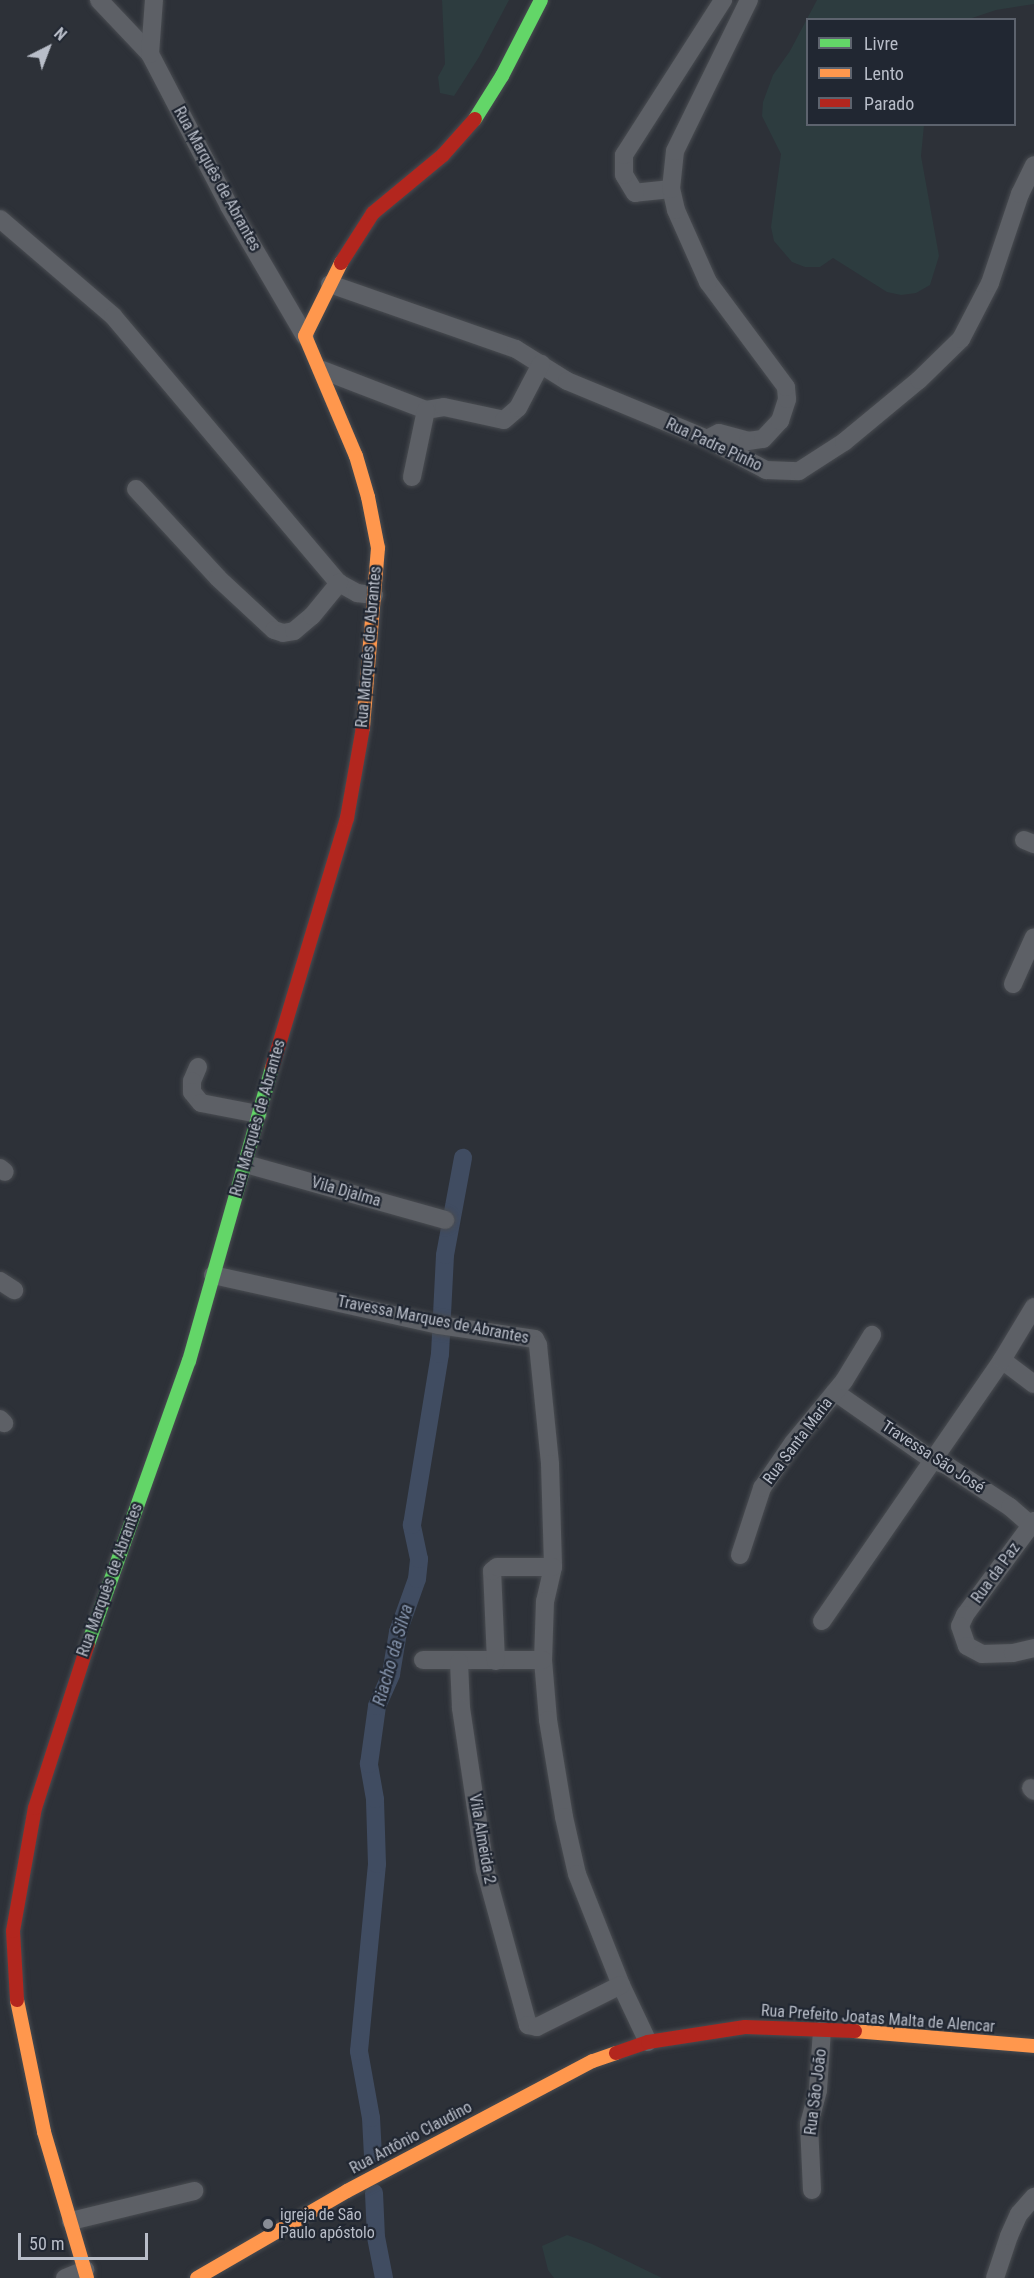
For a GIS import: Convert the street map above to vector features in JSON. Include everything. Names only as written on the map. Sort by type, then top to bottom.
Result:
[{"type":"street","name":"Rua Marquês de Abrantes","points":[[86,2274],[44,2132],[26,2053],[17,1996],[13,1930],[21,1878],[35,1808],[73,1685],[189,1361],[246,1164],[258,1114],[348,818],[363,727],[378,548],[368,497],[356,456],[322,370],[305,336],[229,206],[150,54],[99,0]]},
{"type":"street","points":[[150,54],[154,0]]},
{"type":"street","points":[[305,336],[348,248],[373,213],[443,155],[474,121],[502,76],[541,0]]},
{"type":"street","points":[[671,189],[635,193],[624,175],[624,155],[723,0]]},
{"type":"street","points":[[707,439],[719,433],[748,441],[763,439],[780,421],[787,399],[786,387],[708,282],[676,210],[671,189],[675,151],[749,0]]},
{"type":"street","name":"Rua Padre Pinho","points":[[330,284],[516,349],[567,381],[707,439],[766,470],[799,471],[844,442],[920,380],[961,339],[990,283],[1020,194],[1034,165]]},
{"type":"street","points":[[0,219],[113,316],[339,583],[357,593],[374,595]]},
{"type":"street","points":[[322,370],[426,410],[444,407],[504,420],[518,408],[541,364]]},
{"type":"street","points":[[412,477],[426,410]]},
{"type":"street","points":[[136,489],[218,578],[274,630],[283,633],[294,631],[312,616],[339,583]]},
{"type":"street","points":[[1012,984],[1034,937]]},
{"type":"street","points":[[198,1067],[192,1081],[192,1092],[201,1103],[258,1114]]},
{"type":"street","name":"Vila Djalma","points":[[246,1164],[445,1220]]},
{"type":"street","name":"Travessa Marques de Abrantes","points":[[213,1275],[439,1325],[535,1339],[538,1345],[550,1464],[553,1567],[545,1601],[543,1660],[548,1720],[564,1817],[577,1874],[621,1985],[648,2042]]},
{"type":"street","points":[[822,1621],[1002,1360],[1034,1307]]},
{"type":"street","name":"Rua Santa Maria","points":[[740,1555],[762,1488],[793,1443],[835,1392],[872,1335]]},
{"type":"street","points":[[1002,1360],[1034,1384]]},
{"type":"street","name":"Travessa São José","points":[[835,1392],[932,1460],[946,1465],[1032,1523]]},
{"type":"street","name":"Rua da Paz","points":[[1032,1523],[965,1615],[960,1626],[967,1646],[982,1654],[1013,1653],[1034,1648]]},
{"type":"street","points":[[496,1661],[492,1571],[497,1567],[553,1567]]},
{"type":"street","points":[[423,1660],[459,1662],[543,1660]]},
{"type":"street","name":"Vila Almeida 2","points":[[459,1662],[461,1708],[485,1869],[528,2025],[537,2027],[621,1985]]},
{"type":"street","name":"Rua Prefeito Joatas Malta de Alencar","points":[[648,2042],[695,2033],[745,2028],[954,2038],[1034,2046]]},
{"type":"street","name":"Rua São João","points":[[812,2190],[809,2124],[818,2090],[822,2030]]},
{"type":"street","name":"Rua Antônio Claudino","points":[[197,2278],[347,2192],[592,2061],[648,2042]]},
{"type":"street","points":[[71,2221],[194,2191]]},
{"type":"street","points":[[995,2278],[1009,2236],[1020,2214],[1034,2197]]},
{"type":"street","points":[[65,2278],[86,2274]]},
{"type":"shaded area","points":[[442,0],[509,0],[479,57],[454,96],[440,93],[438,77],[445,64]]},
{"type":"shaded area","points":[[817,0],[1034,0],[1034,4],[996,10],[972,18],[807,18]]},
{"type":"shaded area","points":[[806,21],[806,126],[924,126],[921,156],[939,256],[930,285],[916,293],[901,295],[887,292],[833,258],[820,267],[805,267],[792,262],[774,241],[771,227],[781,154],[762,116],[763,102],[773,75],[790,51]]},
{"type":"shaded area","points":[[567,2235],[592,2244],[662,2278],[554,2278],[548,2270],[542,2246]]},
{"type":"waterway","name":"Riacho da Silva","points":[[373,2156],[371,2118],[359,2051],[377,1864],[375,1799],[369,1764],[377,1706],[391,1674],[398,1632],[417,1579],[419,1559],[412,1525],[440,1354],[445,1255],[463,1158]]},
{"type":"waterway","name":"Riacho da Silva","points":[[374,2193],[376,2237],[384,2278]]},
{"type":"traffic: fast","points":[[475,119],[502,76],[541,0]]},
{"type":"traffic: fast","points":[[88,1644],[189,1361],[272,1068]]},
{"type":"traffic: slow","points":[[341,263],[305,336],[356,456],[368,497],[378,548],[363,727]]},
{"type":"traffic: slow","points":[[17,2000],[44,2132],[87,2278]]},
{"type":"traffic: slow","points":[[855,2031],[1034,2046]]},
{"type":"traffic: slow","points":[[197,2278],[347,2191],[593,2061],[616,2053]]},
{"type":"traffic: jam","points":[[341,263],[373,213],[443,155],[475,119]]},
{"type":"traffic: jam","points":[[272,1068],[347,818],[363,727]]},
{"type":"traffic: jam","points":[[17,2000],[13,1931],[35,1808],[88,1644]]},
{"type":"traffic: jam","points":[[616,2053],[648,2042],[745,2027],[855,2031]]},
{"type":"place","name":"igreja de São Paulo apóstolo","points":[[268,2224]]}]
